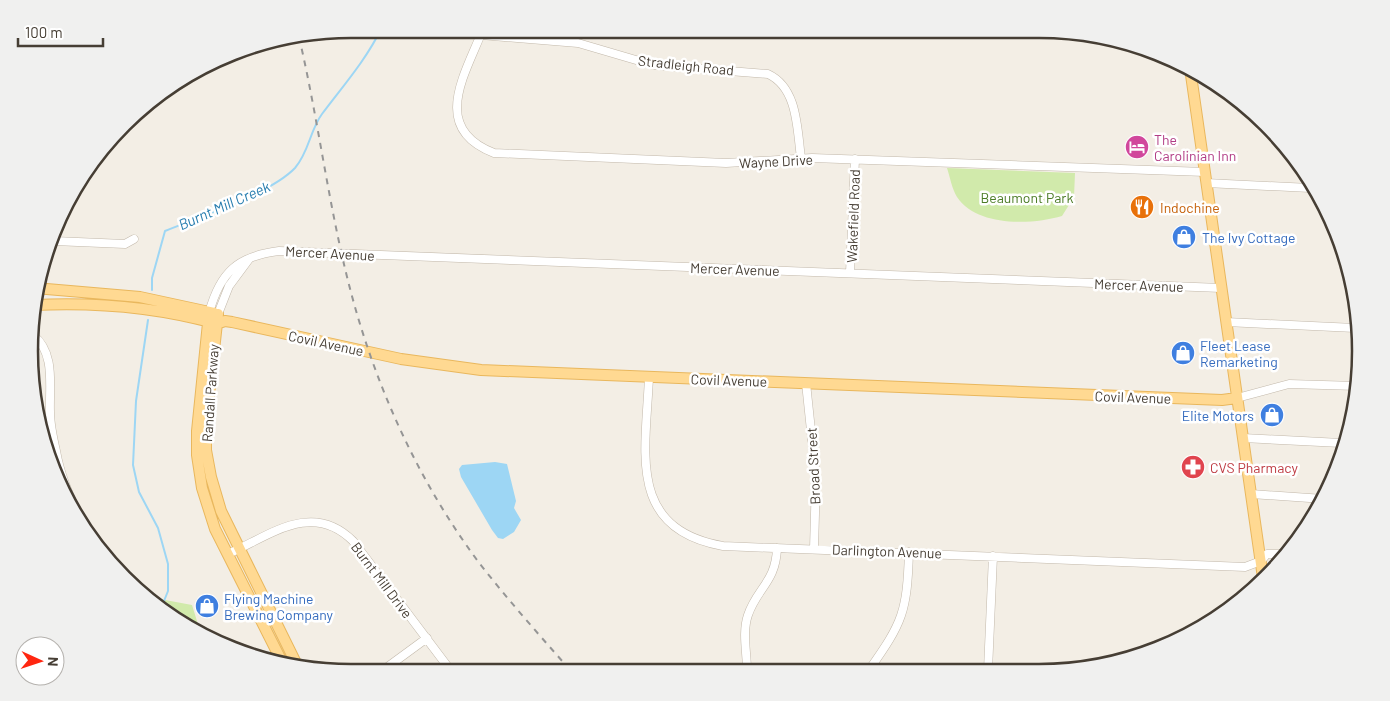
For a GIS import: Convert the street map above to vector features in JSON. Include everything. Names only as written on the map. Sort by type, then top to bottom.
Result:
[{"type":"main road","points":[[1191,77],[1262,571]]},
{"type":"main road","points":[[44,289],[140,297],[215,319]]},
{"type":"main road","points":[[41,305],[112,305],[215,319]]},
{"type":"main road","name":"Covil Avenue","points":[[215,319],[447,367],[1222,400],[1237,398]]},
{"type":"main road","name":"Randall Parkway","points":[[215,319],[206,423],[206,450],[217,500],[239,549],[293,658]]},
{"type":"main road","name":"Randall Parkway","points":[[215,319],[197,431],[197,455],[204,500],[228,554],[278,655]]},
{"type":"street","name":"Wayne Drive","points":[[480,37],[459,86],[456,109],[465,132],[476,144],[487,150],[504,154],[726,163],[801,158],[855,159],[1205,172]]},
{"type":"street","name":"Stradleigh Road","points":[[530,37],[578,42],[653,65],[768,74],[780,81],[790,94],[801,158]]},
{"type":"street","name":"Wakefield Road","points":[[850,273],[855,159]]},
{"type":"street","points":[[1206,183],[1307,188]]},
{"type":"street","points":[[57,241],[125,244],[134,239]]},
{"type":"street","name":"Mercer Avenue","points":[[215,319],[215,294],[226,275],[242,260],[264,252],[279,251],[1221,288]]},
{"type":"street","points":[[1226,322],[1352,328]]},
{"type":"street","points":[[38,339],[48,358],[50,415],[62,473]]},
{"type":"street","name":"Darlington Avenue","points":[[650,377],[646,463],[647,481],[659,510],[689,537],[702,542],[723,546],[814,548],[1245,567],[1261,561],[1268,554],[1277,554]]},
{"type":"street","name":"Broad Street","points":[[806,383],[816,478],[814,548]]},
{"type":"street","points":[[1237,398],[1290,384],[1351,386]]},
{"type":"street","points":[[1243,438],[1339,443]]},
{"type":"street","points":[[1251,494],[1315,498]]},
{"type":"street","name":"Burnt Mill Drive","points":[[228,554],[292,524],[318,522],[335,527],[353,541],[446,664]]},
{"type":"street","points":[[746,664],[747,617],[771,577],[776,563],[777,548]]},
{"type":"street","points":[[873,664],[894,635],[903,615],[909,552]]},
{"type":"street","points":[[988,664],[993,556]]},
{"type":"street","points":[[391,664],[426,638]]},
{"type":"green space","name":"Beaumont Park","points":[[947,168],[1075,173],[1074,197],[1062,216],[1021,222],[991,219],[966,207],[957,197]]},
{"type":"green space","points":[[160,599],[192,605],[198,624]]},
{"type":"water","points":[[495,462],[507,464],[516,501],[514,508],[521,520],[514,532],[503,539],[498,538],[492,530],[461,477],[459,469],[462,465]]},
{"type":"waterway","name":"Burnt Mill Creek","points":[[152,290],[152,278],[165,231],[252,196],[284,178],[295,168],[300,162],[318,120],[361,62],[377,37]]},
{"type":"waterway","name":"Burnt Mill Creek","points":[[148,320],[136,401],[133,465],[139,492],[158,528],[168,564],[168,591],[164,602]]},
{"type":"railway","points":[[300,42],[346,274],[365,341],[391,409],[422,474],[459,535],[502,591],[565,664]]},
{"type":"place","name":"The Carolinian Inn","points":[[1137,147]]},
{"type":"place","name":"Indochine","points":[[1142,207]]},
{"type":"place","name":"The Ivy Cottage","points":[[1184,237]]},
{"type":"place","name":"Fleet Lease Remarketing","points":[[1183,353]]},
{"type":"place","name":"Elite Motors","points":[[1272,415]]},
{"type":"place","name":"CVS Pharmacy","points":[[1193,467]]},
{"type":"place","name":"Flying Machine Brewing Company","points":[[207,606]]}]
